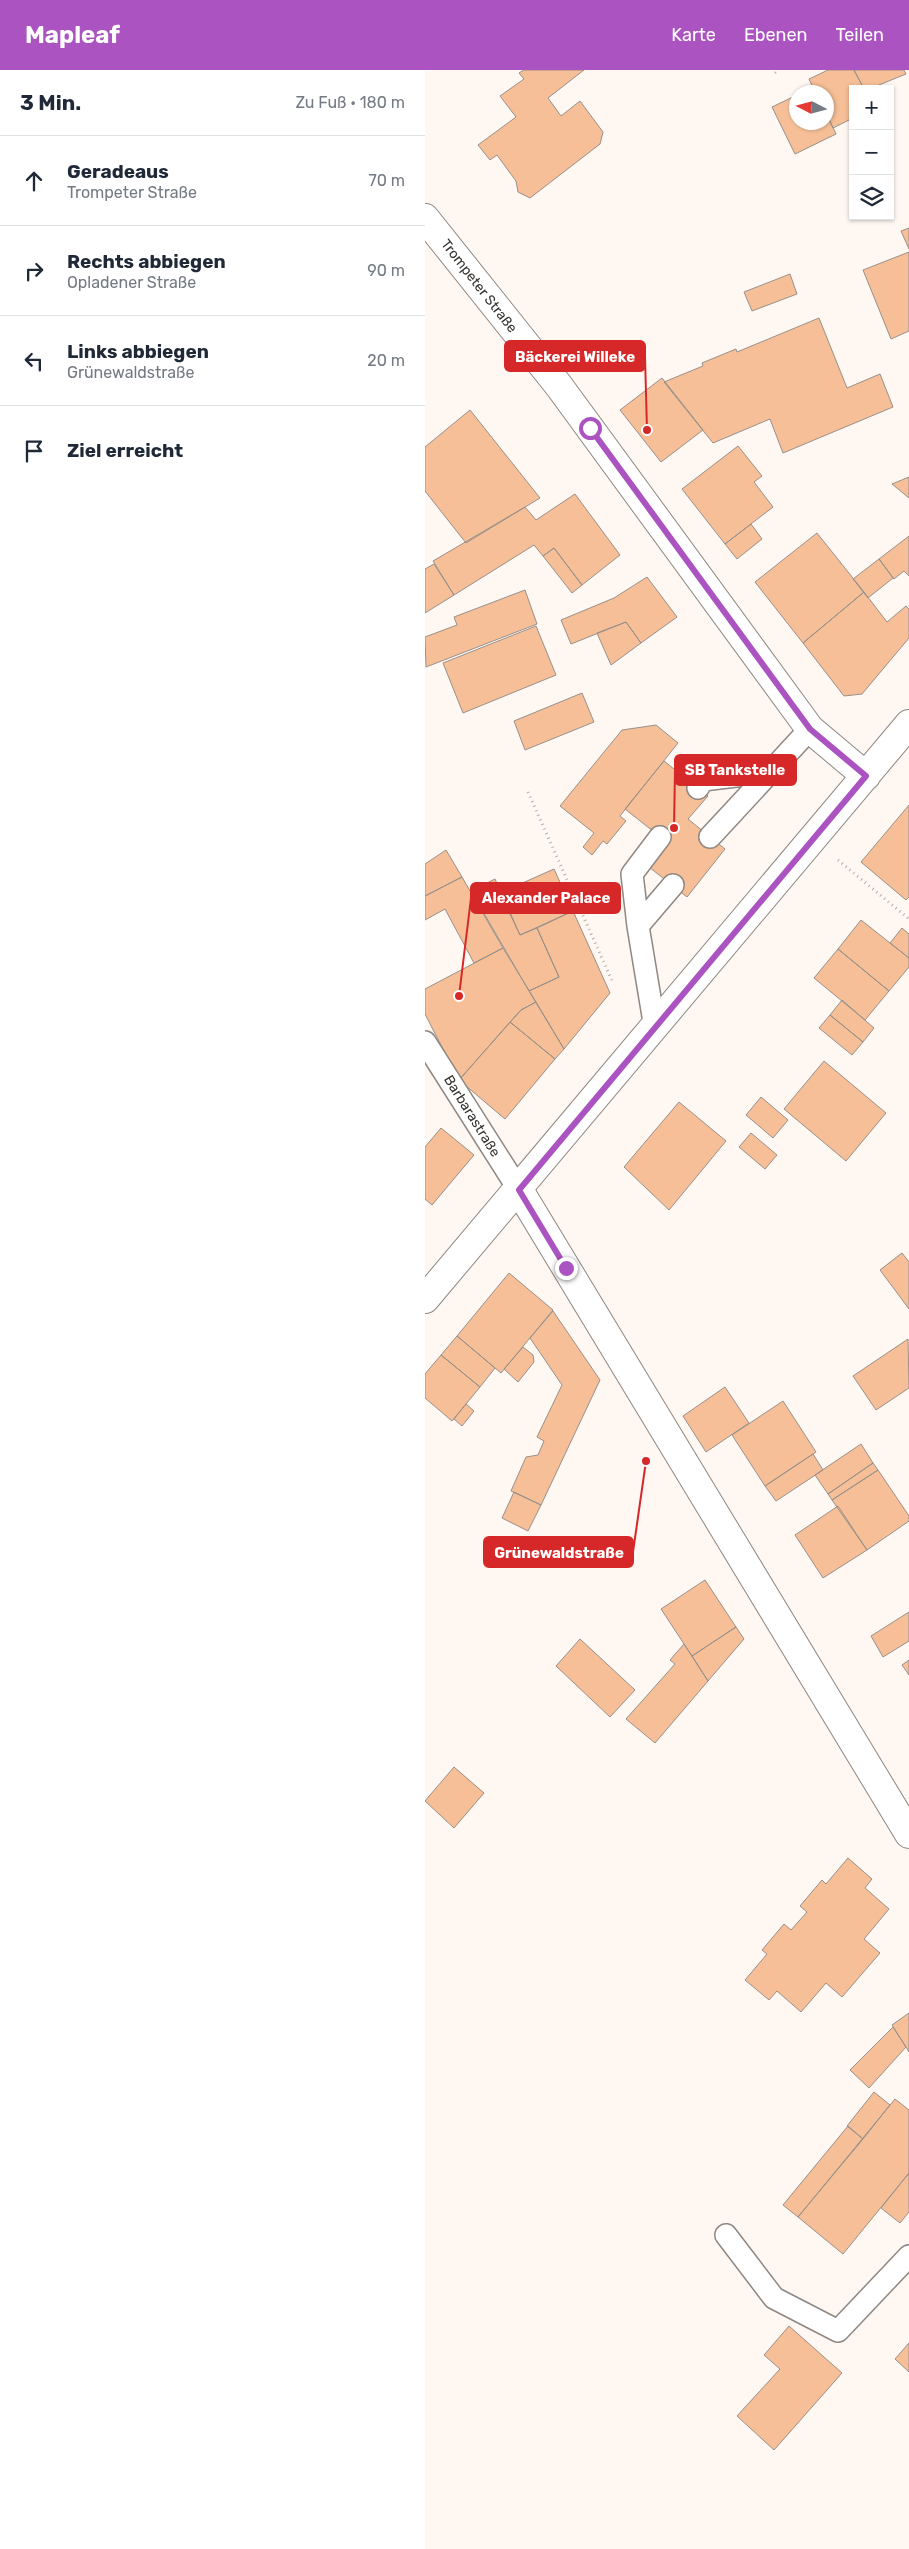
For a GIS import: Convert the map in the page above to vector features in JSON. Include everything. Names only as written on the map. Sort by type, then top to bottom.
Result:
[{"type":"main road","name":"Trompeter Straße","points":[[425,218],[559,386],[810,729],[866,776]]},
{"type":"main road","points":[[425,1299],[519,1190],[909,724]]},
{"type":"main road","points":[[519,1190],[909,1834]]},
{"type":"lane","points":[[710,837],[810,729]]},
{"type":"lane","points":[[698,788],[703,780],[771,772]]},
{"type":"lane","points":[[655,1028],[632,874],[660,837]]},
{"type":"lane","points":[[639,926],[673,885]]},
{"type":"lane","name":"Barbarastraße","points":[[425,1042],[519,1190]]},
{"type":"lane","points":[[726,2235],[774,2298],[838,2331],[909,2256]]},
{"type":"path","points":[[528,792],[617,991]]},
{"type":"path","points":[[812,840],[909,919]]},
{"type":"building","points":[[524,70],[584,70],[548,98],[561,116],[580,101],[603,132],[600,144],[530,198],[518,192],[516,181],[497,155],[490,160],[478,145],[516,117],[500,96],[524,79],[519,73]]},
{"type":"building","points":[[828,70],[854,70],[862,85],[849,85],[849,120],[834,128],[834,85],[812,85],[809,79]]},
{"type":"building","points":[[854,70],[904,70],[906,74],[879,85],[862,85]]},
{"type":"building","points":[[789,99],[789,130],[834,130],[836,134],[795,154],[772,107]]},
{"type":"building","points":[[909,228],[909,249],[901,231]]},
{"type":"building","points":[[909,252],[909,331],[891,339],[863,270]]},
{"type":"building","points":[[790,274],[797,294],[752,311],[744,292]]},
{"type":"building","points":[[819,318],[847,388],[880,374],[893,407],[783,453],[770,419],[713,443],[664,382],[703,366],[702,363],[736,349],[737,352]]},
{"type":"building","points":[[662,378],[703,430],[661,462],[620,410]]},
{"type":"building","points":[[470,410],[540,498],[466,543],[425,491],[425,447]]},
{"type":"building","points":[[738,446],[762,476],[754,482],[773,507],[725,544],[682,489]]},
{"type":"building","points":[[909,477],[909,498],[892,484]]},
{"type":"building","points":[[575,494],[620,555],[582,585],[554,548],[543,556],[534,545],[454,595],[433,561],[525,507],[536,520]]},
{"type":"building","points":[[751,524],[762,539],[737,559],[725,544]]},
{"type":"building","points":[[817,533],[864,592],[803,643],[755,582]]},
{"type":"building","points":[[909,536],[909,576],[904,571],[894,579],[879,559]]},
{"type":"building","points":[[554,548],[582,585],[572,593],[543,556]]},
{"type":"building","points":[[879,559],[893,578],[868,598],[853,579]]},
{"type":"building","points":[[434,564],[454,595],[425,613],[425,569]]},
{"type":"building","points":[[647,577],[677,617],[641,643],[626,622],[571,644],[561,620],[614,598]]},
{"type":"building","points":[[525,590],[537,624],[426,667],[425,637],[457,625],[454,617]]},
{"type":"building","points":[[864,592],[887,622],[906,606],[909,609],[909,638],[862,694],[844,696],[803,643]]},
{"type":"building","points":[[626,622],[641,643],[611,665],[597,633]]},
{"type":"building","points":[[536,626],[556,675],[463,713],[443,663]]},
{"type":"building","points":[[582,693],[594,722],[525,750],[514,721]]},
{"type":"building","points":[[656,725],[678,743],[620,816],[626,821],[607,844],[603,841],[592,855],[583,847],[594,833],[560,806],[622,730]]},
{"type":"building","points":[[664,761],[708,796],[688,819],[725,849],[687,897],[649,867],[668,843],[625,809]]},
{"type":"building","points":[[909,805],[909,897],[906,900],[861,862]]},
{"type":"building","points":[[446,850],[462,877],[425,896],[425,864]]},
{"type":"building","points":[[554,869],[573,911],[520,935],[500,893]]},
{"type":"building","points":[[462,877],[503,948],[474,963],[445,909],[425,920],[425,896]]},
{"type":"building","points":[[495,879],[520,935],[537,928],[559,977],[529,991],[471,891]]},
{"type":"building","points":[[573,911],[610,993],[564,1049],[529,991],[559,977],[537,928]]},
{"type":"building","points":[[861,920],[909,958],[909,967],[889,991],[838,949]]},
{"type":"building","points":[[902,928],[909,934],[909,958],[890,943]]},
{"type":"building","points":[[503,948],[536,1002],[521,1010],[459,1080],[425,1014],[425,989]]},
{"type":"building","points":[[838,949],[889,991],[865,1020],[814,978]]},
{"type":"building","points":[[842,1000],[874,1028],[863,1042],[830,1015]]},
{"type":"building","points":[[536,1002],[564,1049],[555,1059],[510,1022],[521,1010]]},
{"type":"building","points":[[830,1015],[863,1042],[852,1055],[819,1028]]},
{"type":"building","points":[[510,1022],[555,1059],[505,1119],[459,1080]]},
{"type":"building","points":[[824,1061],[886,1113],[846,1161],[784,1109]]},
{"type":"building","points":[[761,1097],[788,1120],[773,1138],[746,1115]]},
{"type":"building","points":[[679,1102],[726,1141],[669,1210],[624,1167]]},
{"type":"building","points":[[441,1128],[474,1155],[432,1205],[425,1199],[425,1147]]},
{"type":"building","points":[[751,1133],[777,1155],[765,1169],[739,1147]]},
{"type":"building","points":[[902,1253],[909,1262],[909,1309],[880,1270]]},
{"type":"building","points":[[509,1273],[553,1310],[501,1373],[457,1336]]},
{"type":"building","points":[[553,1311],[600,1380],[541,1505],[511,1491],[526,1457],[538,1455],[544,1441],[537,1437],[562,1385],[530,1338]]},
{"type":"building","points":[[457,1336],[495,1368],[480,1387],[441,1355]]},
{"type":"building","points":[[908,1339],[909,1388],[876,1410],[853,1376]]},
{"type":"building","points":[[523,1347],[533,1355],[534,1362],[518,1382],[504,1369]]},
{"type":"building","points":[[441,1355],[480,1387],[452,1421],[425,1398],[425,1374]]},
{"type":"building","points":[[725,1387],[749,1423],[706,1452],[683,1416]]},
{"type":"building","points":[[783,1401],[816,1452],[765,1486],[732,1435]]},
{"type":"building","points":[[466,1404],[474,1411],[462,1426],[454,1419]]},
{"type":"building","points":[[861,1444],[873,1463],[828,1494],[815,1475]]},
{"type":"building","points":[[813,1454],[823,1470],[776,1501],[765,1486]]},
{"type":"building","points":[[873,1463],[878,1470],[832,1500],[828,1494]]},
{"type":"building","points":[[878,1470],[909,1516],[909,1521],[867,1550],[832,1500]]},
{"type":"building","points":[[514,1492],[541,1505],[528,1531],[502,1518]]},
{"type":"building","points":[[838,1506],[867,1550],[823,1578],[795,1535]]},
{"type":"building","points":[[705,1580],[736,1627],[692,1656],[661,1609]]},
{"type":"building","points":[[909,1612],[909,1641],[883,1657],[871,1636]]},
{"type":"building","points":[[736,1627],[744,1639],[708,1681],[692,1656]]},
{"type":"building","points":[[580,1639],[635,1690],[610,1717],[556,1666]]},
{"type":"building","points":[[684,1644],[708,1681],[655,1743],[626,1719],[675,1664],[670,1660]]},
{"type":"building","points":[[909,1660],[909,1675],[902,1665]]},
{"type":"building","points":[[454,1767],[484,1793],[454,1828],[425,1801]]},
{"type":"building","points":[[848,1858],[872,1879],[865,1888],[889,1909],[864,1939],[880,1953],[842,1997],[826,1983],[801,2012],[777,1991],[769,2000],[745,1980],[767,1954],[762,1950],[784,1924],[791,1930],[807,1912],[800,1906],[822,1880],[826,1884]]},
{"type":"building","points":[[909,2013],[909,2052],[892,2025]]},
{"type":"building","points":[[893,2027],[906,2047],[869,2088],[850,2070]]},
{"type":"building","points":[[874,2092],[890,2105],[863,2139],[847,2126]]},
{"type":"building","points":[[895,2099],[909,2110],[909,2173],[843,2254],[798,2217]]},
{"type":"building","points":[[848,2126],[863,2139],[798,2217],[783,2205]]},
{"type":"building","points":[[909,2173],[909,2212],[900,2223],[881,2208]]},
{"type":"building","points":[[789,2326],[842,2373],[774,2450],[737,2416],[780,2369],[764,2355]]},
{"type":"building","points":[[909,2343],[909,2372],[895,2359]]},
{"type":"place","name":"Bäckerei Willeke","points":[[647,430]]},
{"type":"place","name":"SB Tankstelle","points":[[674,828]]},
{"type":"place","name":"Alexander Palace","points":[[459,996]]},
{"type":"place","name":"Grünewaldstraße","points":[[646,1461]]},
{"type":"route","points":[[566,1268],[519,1190],[866,776],[810,729],[590,428]]}]
